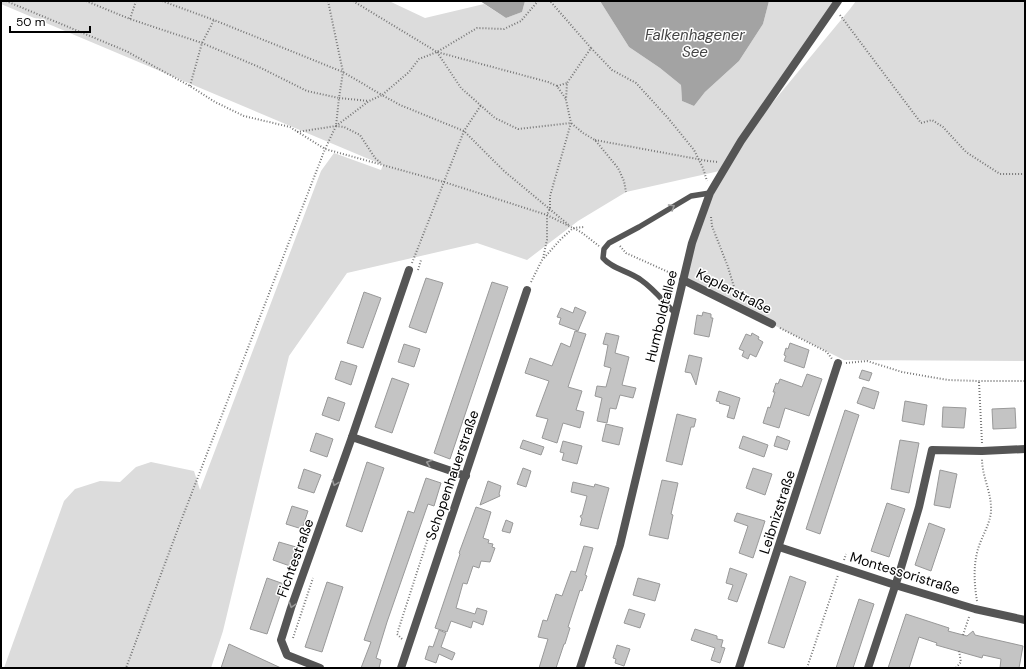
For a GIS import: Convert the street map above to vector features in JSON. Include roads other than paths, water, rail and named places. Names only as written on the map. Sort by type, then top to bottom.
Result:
[{"type":"street","name":"Humboldtallee","points":[[580,668],[620,545],[692,243],[710,193],[741,141],[836,4]]},
{"type":"street","name":"Fichtestraße","points":[[320,668],[287,655],[281,640],[293,600],[352,437],[409,270]]},
{"type":"street","name":"Keplerstraße","points":[[684,280],[772,324]]},
{"type":"street","name":"Schopenhauerstraße","points":[[401,668],[528,290]]},
{"type":"street","name":"Leibnizstraße","points":[[739,668],[838,363]]},
{"type":"street","points":[[352,437],[466,476]]},
{"type":"street","points":[[868,668],[919,507],[932,450],[982,451],[1025,448]]},
{"type":"street","name":"Montessoristraße","points":[[779,546],[895,585],[975,609],[1025,620]]},
{"type":"lane","points":[[675,313],[641,280],[623,269],[608,264],[603,258],[604,250],[609,243],[639,228],[691,196],[710,193]]},
{"type":"water","points":[[480,1],[525,1],[522,12],[506,18]]},
{"type":"water","name":"Falkenhagener See","points":[[600,1],[769,1],[763,24],[739,61],[705,92],[694,106],[682,101],[681,85],[660,68],[629,47]]}]
